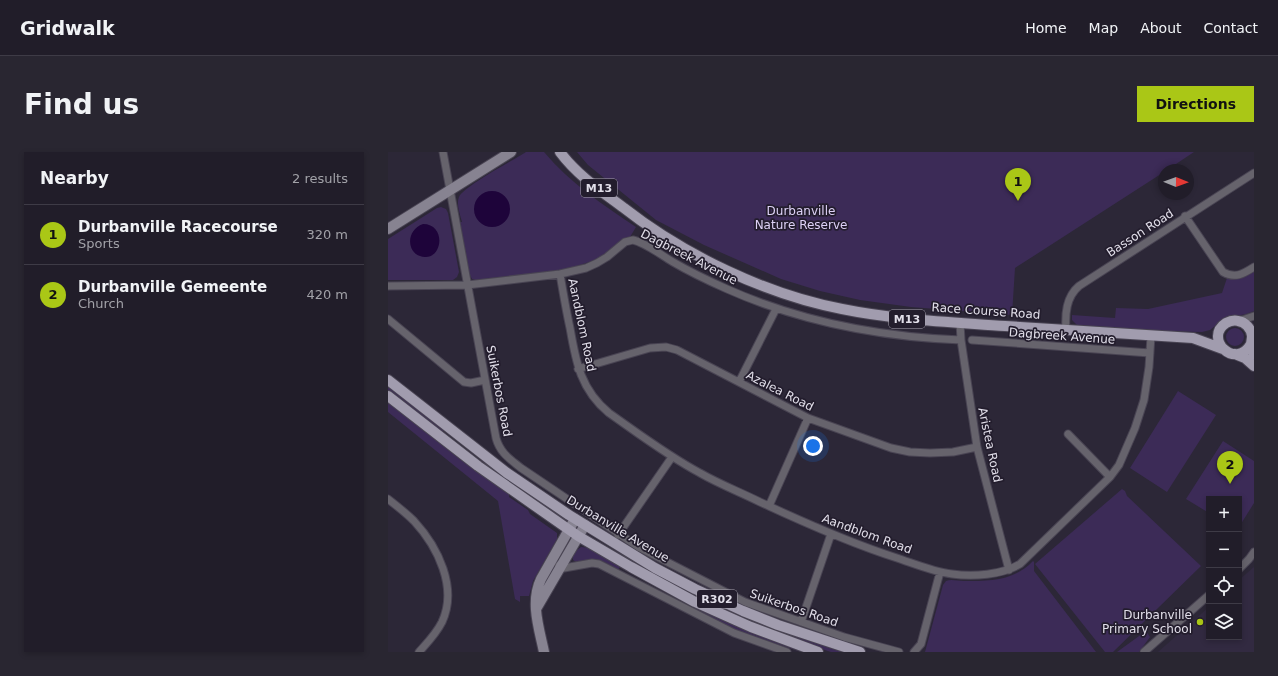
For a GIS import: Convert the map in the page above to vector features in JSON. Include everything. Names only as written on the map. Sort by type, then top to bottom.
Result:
[{"type":"main road","name":"Race Course Road","points":[[560,152],[580,174],[641,221],[685,248],[714,264],[765,287],[841,309],[892,317],[960,323],[1193,338],[1219,332],[1227,322],[1232,320],[1239,321]]},
{"type":"main road","points":[[1239,321],[1248,326],[1252,335],[1254,354]]},
{"type":"main road","points":[[1219,332],[1219,342],[1223,349]]},
{"type":"main road","points":[[1235,354],[1245,351],[1252,335]]},
{"type":"main road","name":"Race Course Road","points":[[1193,338],[1223,349],[1229,353],[1235,354]]},
{"type":"main road","name":"M13","points":[[1235,354],[1245,358],[1254,366]]},
{"type":"main road","name":"Durbanville Avenue","points":[[388,380],[486,457],[575,519],[655,568],[695,589],[743,611],[778,625],[860,652]]},
{"type":"main road","name":"Durbanville Avenue","points":[[388,396],[478,466],[578,536],[636,571],[695,602],[751,627],[818,652]]},
{"type":"street","name":"Suikerbos Road","points":[[443,152],[496,438],[499,447],[504,454],[521,468],[618,535],[640,548],[745,602],[844,637],[899,652]]},
{"type":"street","points":[[388,229],[511,152]]},
{"type":"street","name":"Basson Road","points":[[1066,330],[1068,304],[1071,294],[1079,286],[1254,173]]},
{"type":"street","points":[[1186,216],[1222,272],[1230,275],[1238,275],[1254,267]]},
{"type":"street","name":"Dagbreek Avenue","points":[[388,286],[467,285],[560,274],[586,268],[597,263],[625,242],[633,240],[707,280],[776,309],[849,328],[888,334],[961,340]]},
{"type":"street","name":"Aandblom Road","points":[[560,274],[578,369],[588,390],[600,405],[672,456],[700,473],[769,506],[831,534],[880,552],[940,572],[958,575],[996,574],[1009,570],[1024,560],[1110,477],[1119,465],[1139,419],[1146,389],[1151,336]]},
{"type":"street","points":[[739,382],[776,309]]},
{"type":"street","points":[[1239,321],[1254,316]]},
{"type":"street","points":[[388,320],[464,382],[470,383],[485,380]]},
{"type":"street","name":"Aristea Road","points":[[960,323],[961,340],[977,447],[1009,570]]},
{"type":"street","name":"Dagbreek Avenue","points":[[972,340],[1150,353]]},
{"type":"street","name":"Azalea Road","points":[[578,369],[645,349],[660,347],[676,350],[808,418],[891,448],[910,452],[941,453],[977,447]]},
{"type":"street","points":[[769,506],[808,418]]},
{"type":"street","points":[[1068,434],[1110,477]]},
{"type":"street","points":[[618,535],[672,456]]},
{"type":"street","points":[[388,499],[414,521],[428,539],[440,561],[447,585],[447,607],[442,621],[434,634],[419,652]]},
{"type":"street","points":[[544,652],[535,602],[537,589],[575,519]]},
{"type":"street","points":[[536,609],[585,524]]},
{"type":"street","points":[[801,622],[831,534]]},
{"type":"street","points":[[1240,568],[1254,552]]},
{"type":"street","points":[[551,561],[564,568],[588,563],[599,564],[734,633],[787,652]]},
{"type":"street","points":[[914,652],[921,644],[940,572]]},
{"type":"street","points":[[1144,652],[1206,598]]},
{"type":"shaded area","points":[[496,191],[505,196],[509,202],[509,216],[505,222],[496,227],[488,227],[479,222],[475,216],[474,205],[479,196],[485,192]]},
{"type":"shaded area","points":[[423,224],[430,225],[436,229],[439,241],[436,252],[431,256],[425,257],[419,256],[414,252],[411,248],[410,242],[413,232],[417,227]]},
{"type":"shaded area","name":"Durbanville Primary School","points":[[1254,567],[1254,652],[1158,652],[1206,610],[1206,640],[1242,640],[1242,577]]},
{"type":"green space","points":[[526,152],[544,152],[576,184],[599,202],[636,227],[630,237],[625,239],[599,259],[560,270],[476,280],[472,279],[469,273],[460,222],[462,222],[458,206],[459,197],[470,186]]},
{"type":"green space","name":"Durbanville Nature Reserve","points":[[577,152],[1194,152],[1176,164],[1158,164],[1158,176],[1015,268],[1012,315],[911,307],[860,300],[820,291],[781,279],[704,245],[656,220],[588,165]]},
{"type":"green space","points":[[441,207],[446,209],[448,213],[459,272],[457,277],[453,280],[388,280],[388,239],[437,208]]},
{"type":"green space","points":[[1254,270],[1254,311],[1220,322],[1210,330],[1202,332],[1162,331],[1077,325],[1072,320],[1072,315],[1115,318],[1116,308],[1148,309],[1222,293],[1227,278],[1241,278]]},
{"type":"green space","points":[[1235,328],[1241,331],[1244,337],[1241,343],[1235,346],[1229,343],[1226,337],[1229,331]]},
{"type":"green space","points":[[388,385],[444,430],[441,433],[388,390]]},
{"type":"green space","points":[[1178,391],[1216,415],[1167,492],[1130,468]]},
{"type":"green space","points":[[388,401],[456,456],[509,494],[509,497],[528,510],[530,514],[557,533],[557,539],[533,581],[529,596],[520,596],[520,602],[515,599],[498,501],[388,412]]},
{"type":"green space","points":[[1223,441],[1254,461],[1254,503],[1242,522],[1242,496],[1206,496],[1206,511],[1186,499]]},
{"type":"green space","points":[[1122,489],[1125,491],[1127,496],[1201,566],[1113,652],[1105,652],[1035,564]]},
{"type":"green space","points":[[581,547],[596,551],[620,567],[618,570],[598,560],[576,562],[573,560],[573,553]]},
{"type":"green space","points":[[1033,561],[1034,571],[1096,652],[925,652],[943,585],[946,581],[983,581],[1010,576],[1026,568]]},
{"type":"green space","points":[[691,605],[737,626],[801,652],[738,631],[690,607]]},
{"type":"green space","points":[[726,608],[790,634],[843,652],[831,652],[797,641],[725,611]]},
{"type":"green space","points":[[1146,631],[1150,637],[1139,652],[1117,652]]},
{"type":"place","name":"Durbanville Racecourse","points":[[1018,201]]},
{"type":"place","name":"Durbanville Gemeente","points":[[1230,484]]},
{"type":"place","name":"Durbanville Primary School","points":[[1200,622]]}]
